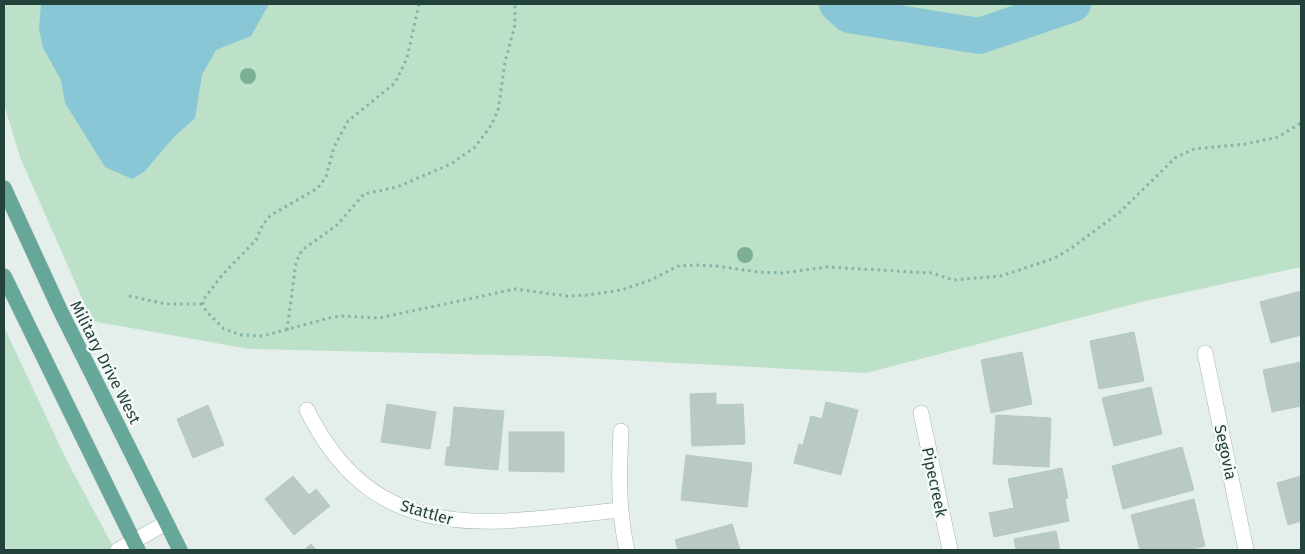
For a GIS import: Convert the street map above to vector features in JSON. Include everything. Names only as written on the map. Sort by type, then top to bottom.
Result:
[{"type":"main road","name":"Military Drive West","points":[[4,188],[60,310],[180,550]]},
{"type":"main road","points":[[4,276],[136,546]]},
{"type":"street","name":"Segovia","points":[[1205,353],[1246,550]]},
{"type":"street","name":"Stattler","points":[[307,410],[316,428],[338,460],[352,474],[383,497],[419,513],[457,522],[496,522],[620,510]]},
{"type":"street","name":"Pipecreek","points":[[921,413],[950,550]]},
{"type":"street","points":[[621,431],[618,476],[620,510],[627,550]]},
{"type":"street","points":[[118,550],[136,546],[166,523]]},
{"type":"path","points":[[419,4],[405,64],[395,83],[348,122],[334,147],[326,177],[318,188],[271,215],[263,224],[256,240],[222,275],[204,299],[203,304],[213,320],[224,329],[242,335],[263,336],[335,317],[379,318],[515,289],[567,296],[621,290],[651,280],[678,266],[695,265],[766,273],[783,273],[827,267],[932,273],[954,280],[1001,276],[1055,258],[1073,247],[1120,212],[1175,158],[1194,149],[1246,144],[1278,137],[1301,123]]},
{"type":"path","points":[[287,330],[296,262],[302,250],[337,225],[364,194],[397,187],[451,164],[475,147],[490,127],[498,111],[505,62],[515,25],[515,4]]},
{"type":"path","points":[[129,296],[166,304],[203,304]]},
{"type":"green space","points":[[4,4],[1301,4],[1301,267],[1145,301],[866,373],[544,356],[249,349],[92,321],[20,157],[4,104]]},
{"type":"green space","points":[[4,327],[67,461],[115,550],[4,550]]},
{"type":"water","points":[[41,4],[269,4],[251,36],[216,50],[202,75],[195,118],[174,137],[145,171],[132,179],[105,167],[65,103],[61,80],[43,48],[39,29]]},
{"type":"building","points":[[1301,291],[1301,335],[1271,343],[1260,302]]},
{"type":"building","points":[[1134,332],[1144,381],[1099,389],[1090,341]]},
{"type":"building","points":[[1022,352],[1032,404],[991,413],[981,360]]},
{"type":"building","points":[[1301,362],[1301,406],[1272,412],[1263,370]]},
{"type":"building","points":[[1151,387],[1162,434],[1114,446],[1102,398]]},
{"type":"building","points":[[716,393],[716,405],[743,404],[745,444],[692,446],[690,394]]},
{"type":"building","points":[[826,402],[858,410],[841,475],[794,463],[799,444],[803,445],[811,416],[822,419]]},
{"type":"building","points":[[387,404],[436,412],[430,449],[381,442]]},
{"type":"building","points":[[208,405],[224,445],[193,458],[177,419]]},
{"type":"building","points":[[454,407],[504,411],[498,470],[445,465],[447,447],[450,447]]},
{"type":"building","points":[[996,415],[1051,418],[1049,467],[993,464]]},
{"type":"building","points":[[509,432],[564,432],[564,472],[509,471]]},
{"type":"building","points":[[1182,447],[1194,490],[1123,509],[1112,466]]},
{"type":"building","points":[[686,455],[752,463],[747,507],[681,500]]},
{"type":"building","points":[[1062,468],[1068,498],[1065,499],[1069,521],[994,537],[989,513],[1014,508],[1008,479]]},
{"type":"building","points":[[293,476],[309,495],[316,489],[330,506],[294,535],[265,499]]},
{"type":"building","points":[[1301,476],[1301,521],[1288,525],[1277,483]]},
{"type":"building","points":[[1194,499],[1205,546],[1189,550],[1140,550],[1131,515]]},
{"type":"building","points":[[732,524],[740,550],[678,550],[675,540]]},
{"type":"building","points":[[1056,531],[1060,550],[1016,550],[1014,539]]},
{"type":"building","points":[[311,544],[317,550],[304,550]]},
{"type":"waterway","points":[[837,4],[849,15],[979,36],[1073,4]]}]
